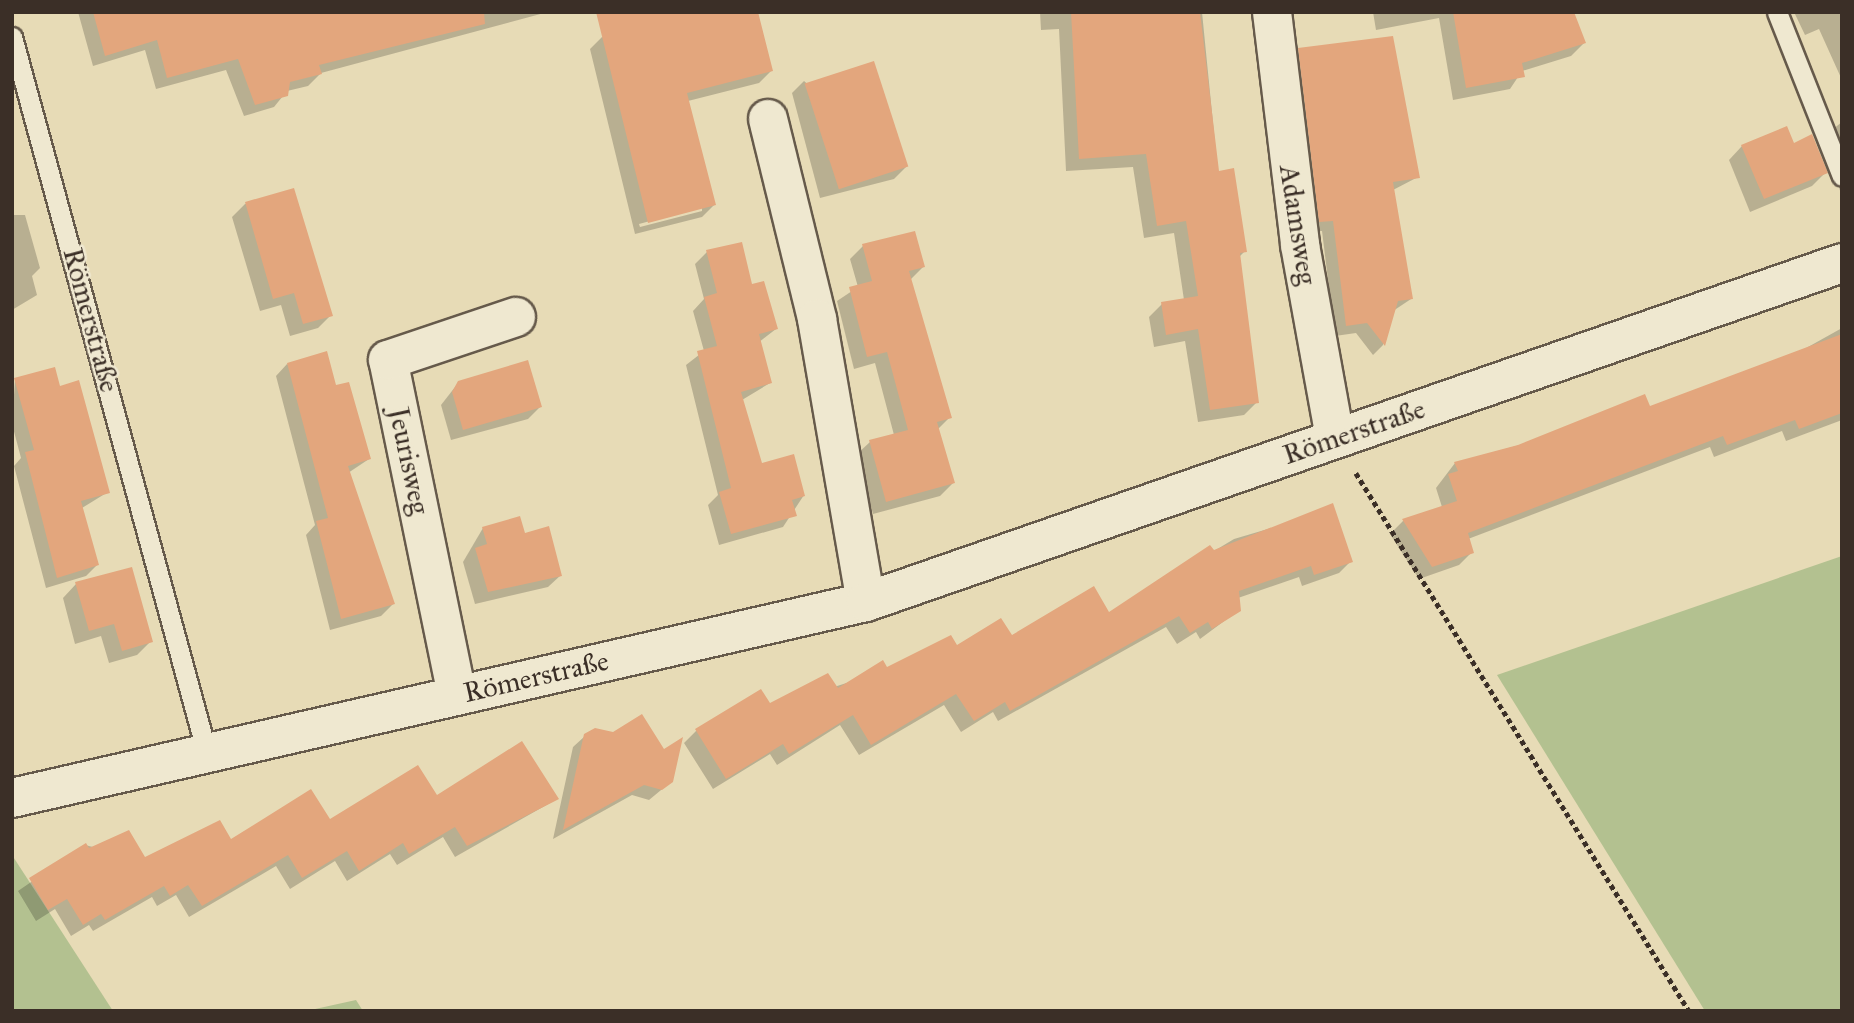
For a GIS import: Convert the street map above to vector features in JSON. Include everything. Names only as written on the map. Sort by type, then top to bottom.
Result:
[{"type":"street","name":"Adamsweg","points":[[1272,12],[1300,246],[1335,438]]},
{"type":"street","points":[[768,119],[817,319],[866,602]]},
{"type":"street","name":"Römerstraße","points":[[12,798],[206,750],[866,602],[1842,263]]},
{"type":"street","name":"Jeurisweg","points":[[457,695],[388,360],[516,317]]},
{"type":"lane","points":[[1777,12],[1842,176]]},
{"type":"lane","name":"Römerstraße","points":[[12,37],[41,133],[206,750]]},
{"type":"path","points":[[1335,438],[1689,1011]]},
{"type":"green space","points":[[1842,556],[1842,1011],[1705,1011],[1497,675]]},
{"type":"green space","points":[[12,855],[113,1011],[12,1011]]},
{"type":"green space","points":[[356,1000],[363,1011],[306,1011]]},
{"type":"building","points":[[93,12],[484,12],[485,24],[319,65],[322,74],[290,82],[288,96],[255,105],[238,59],[167,78],[157,40],[105,56]]},
{"type":"building","points":[[596,12],[758,12],[773,71],[687,93],[716,205],[648,223]]},
{"type":"building","points":[[1071,12],[1200,12],[1219,171],[1234,168],[1247,252],[1240,253],[1259,403],[1210,410],[1198,329],[1166,335],[1161,302],[1198,296],[1186,221],[1157,226],[1146,154],[1079,159]]},
{"type":"building","points":[[1453,12],[1574,12],[1586,43],[1522,63],[1525,77],[1466,88]]},
{"type":"building","points":[[1393,36],[1420,178],[1393,182],[1413,299],[1398,301],[1385,346],[1367,323],[1346,326],[1333,221],[1319,222],[1298,48]]},
{"type":"building","points":[[874,61],[908,167],[839,189],[805,84]]},
{"type":"building","points":[[1787,126],[1794,143],[1812,134],[1828,173],[1764,199],[1741,145]]},
{"type":"building","points":[[294,188],[333,316],[303,324],[294,293],[273,299],[245,202]]},
{"type":"building","points":[[915,231],[925,267],[909,271],[952,418],[937,422],[955,483],[886,502],[869,440],[908,430],[887,352],[867,357],[849,287],[872,281],[862,244]]},
{"type":"building","points":[[742,242],[752,284],[764,281],[778,329],[759,334],[772,383],[741,392],[762,463],[794,454],[805,496],[792,500],[797,516],[731,534],[719,492],[731,488],[697,351],[717,346],[704,297],[717,293],[706,250]]},
{"type":"building","points":[[1842,334],[1842,413],[1799,429],[1795,420],[1727,445],[1723,436],[1468,533],[1474,553],[1432,567],[1402,519],[1457,501],[1448,474],[1458,471],[1454,462],[1518,445],[1645,394],[1650,406]]},
{"type":"building","points":[[327,351],[336,385],[349,382],[371,459],[348,466],[395,604],[341,619],[316,521],[328,518],[287,363]]},
{"type":"building","points":[[528,360],[542,407],[463,430],[452,392],[458,381]]},
{"type":"building","points":[[55,367],[60,386],[79,380],[110,493],[81,501],[99,565],[57,578],[25,452],[34,450],[14,378]]},
{"type":"building","points":[[1333,503],[1353,562],[1314,575],[1311,566],[1239,591],[1241,611],[1212,629],[1208,622],[1190,633],[1179,616],[1010,711],[1005,702],[974,721],[956,694],[871,745],[853,715],[789,754],[783,744],[726,779],[695,729],[761,689],[770,703],[828,673],[838,688],[883,660],[887,667],[951,635],[957,645],[1001,618],[1012,635],[1094,586],[1109,612],[1210,545],[1214,550]]},
{"type":"building","points":[[520,516],[525,533],[549,526],[562,576],[488,592],[475,548],[487,544],[482,527]]},
{"type":"building","points":[[132,567],[153,642],[122,651],[114,624],[89,631],[75,582]]},
{"type":"building","points":[[642,714],[664,749],[683,737],[673,782],[662,790],[644,785],[563,830],[584,734],[595,728],[613,732]]},
{"type":"building","points":[[522,741],[559,799],[467,846],[455,827],[409,854],[403,843],[359,871],[347,851],[302,878],[288,855],[202,906],[188,885],[170,896],[164,886],[105,920],[101,914],[83,925],[67,899],[48,910],[29,878],[86,843],[89,848],[129,830],[145,857],[220,820],[231,839],[311,789],[330,819],[418,765],[437,795]]}]
